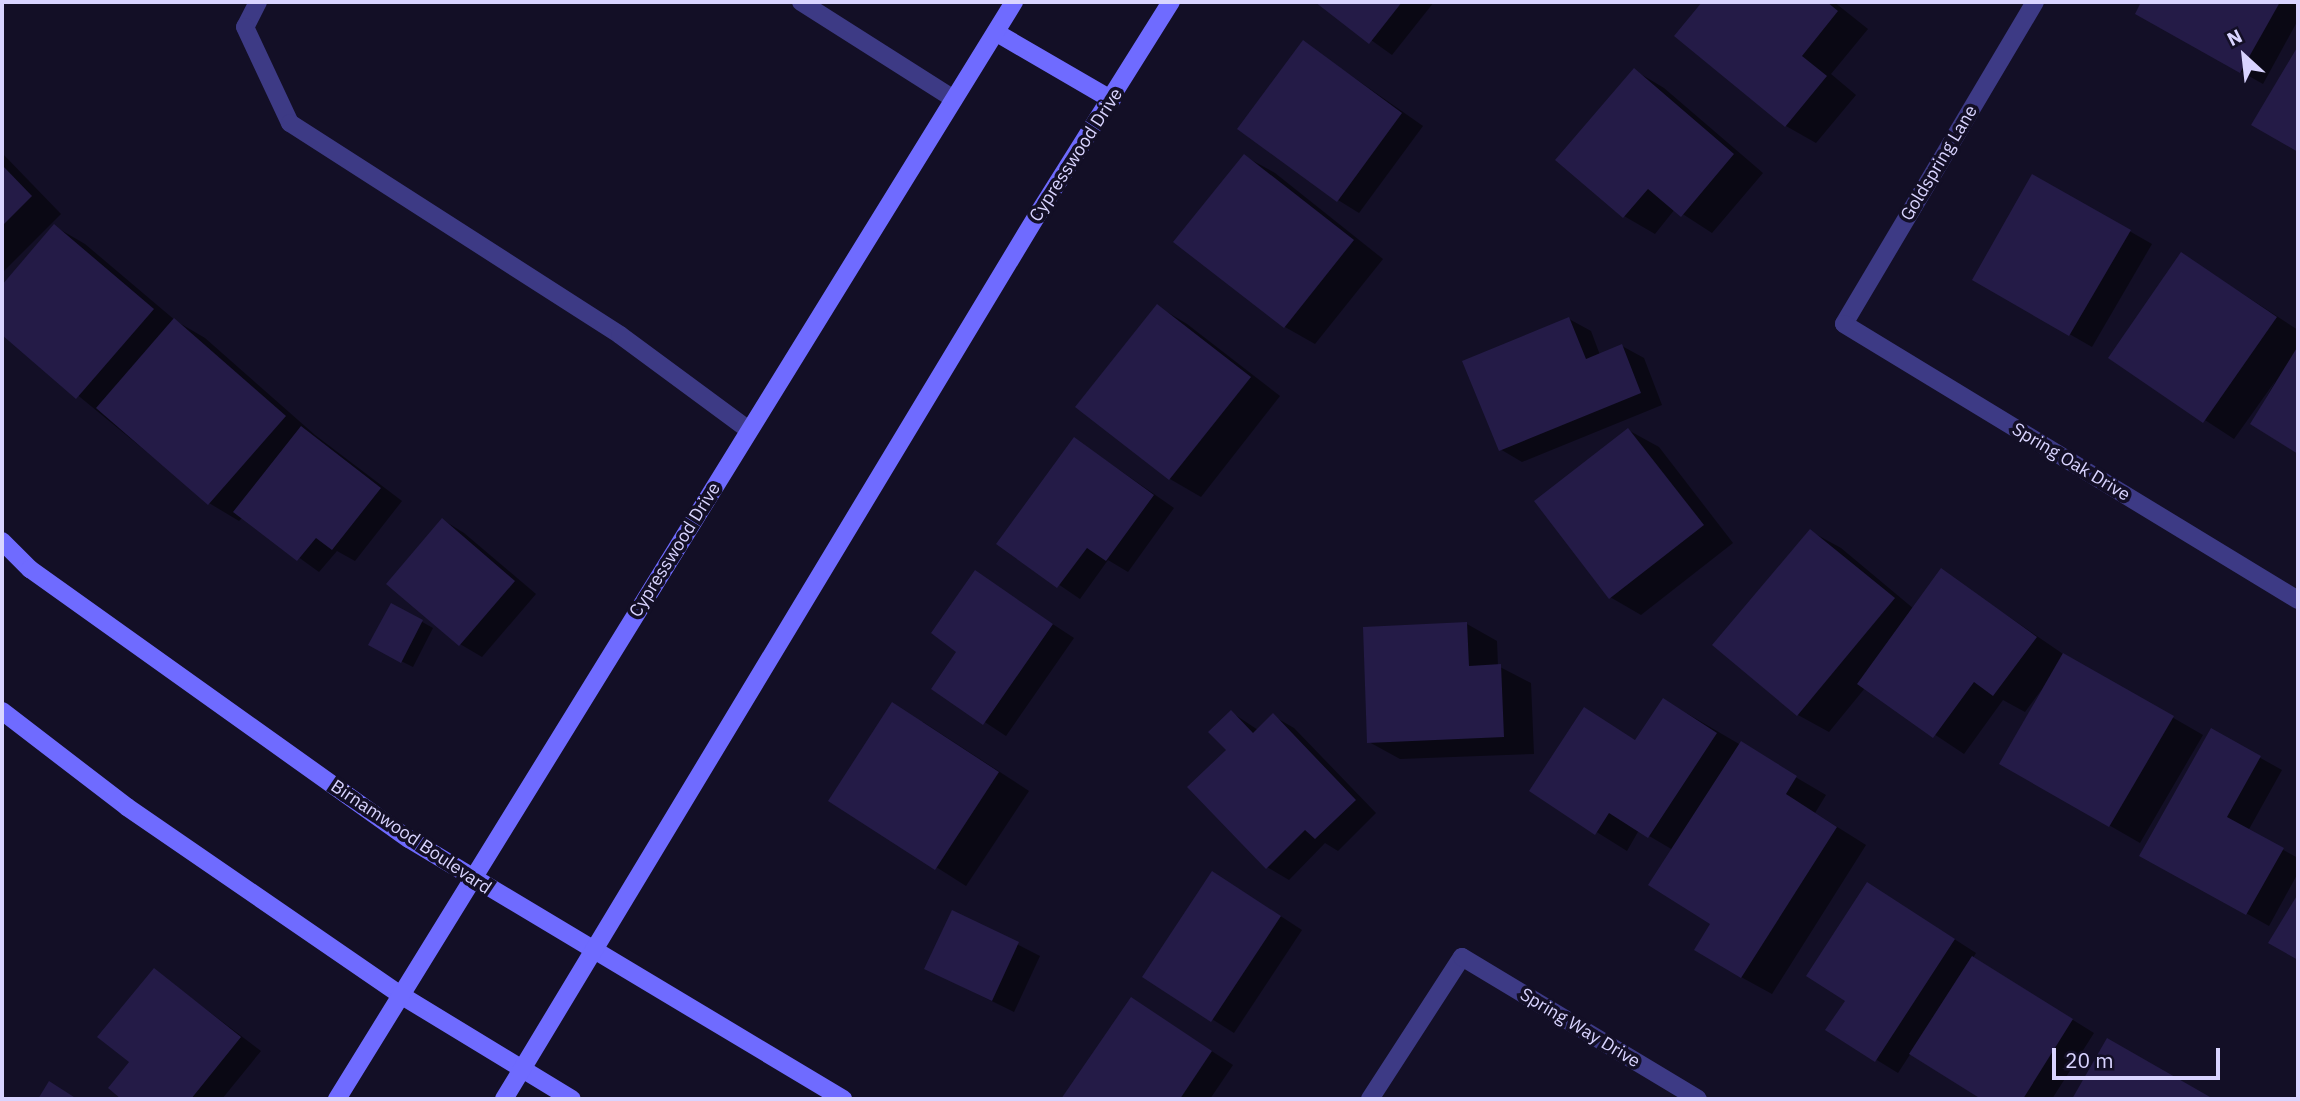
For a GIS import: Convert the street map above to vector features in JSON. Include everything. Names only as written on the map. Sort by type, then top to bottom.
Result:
[{"type":"main road","name":"Cypresswood Drive","points":[[337,1099],[399,994],[473,880],[1014,2]]},
{"type":"main road","name":"Cypresswood Drive","points":[[504,1099],[1036,217],[1112,100],[1171,2]]},
{"type":"main road","points":[[997,33],[1112,100]]},
{"type":"main road","name":"Birnamwood Boulevard","points":[[2,541],[30,569],[473,880],[843,1099]]},
{"type":"main road","points":[[2,711],[127,807],[399,994],[572,1099]]},
{"type":"street","points":[[258,2],[245,27],[290,123],[620,335],[749,430]]},
{"type":"street","points":[[801,2],[954,99]]},
{"type":"street","name":"Goldspring Lane","points":[[1844,324],[2035,2]]},
{"type":"street","name":"Spring Oak Drive","points":[[1844,324],[2298,600]]},
{"type":"street","name":"Spring Way Drive","points":[[1370,1099],[1462,957],[1698,1099]]},
{"type":"building","points":[[1315,2],[1402,2],[1369,44]]},
{"type":"building","points":[[1702,2],[1827,2],[1838,11],[1802,56],[1827,76],[1785,127],[1674,36]]},
{"type":"building","points":[[2141,2],[2280,2],[2240,73],[2135,14]]},
{"type":"building","points":[[1303,40],[1402,113],[1337,202],[1237,129]]},
{"type":"building","points":[[2298,46],[2298,152],[2251,125]]},
{"type":"building","points":[[1634,68],[1734,154],[1681,217],[1648,189],[1623,218],[1555,160]]},
{"type":"building","points":[[1244,154],[1354,240],[1284,328],[1173,242]]},
{"type":"building","points":[[2,165],[32,196],[2,226]]},
{"type":"building","points":[[2032,174],[2131,230],[2069,336],[1972,280]]},
{"type":"building","points":[[54,224],[154,309],[76,399],[2,335],[2,285]]},
{"type":"building","points":[[2181,252],[2277,317],[2203,423],[2108,358]]},
{"type":"building","points":[[1157,304],[1251,377],[1169,480],[1075,407]]},
{"type":"building","points":[[1569,317],[1586,359],[1622,344],[1641,393],[1499,451],[1462,361]]},
{"type":"building","points":[[174,318],[286,416],[208,505],[96,408]]},
{"type":"building","points":[[2298,346],[2298,454],[2250,424]]},
{"type":"building","points":[[301,426],[381,488],[332,550],[316,538],[297,561],[233,512]]},
{"type":"building","points":[[1628,428],[1704,525],[1609,599],[1534,501]]},
{"type":"building","points":[[1074,437],[1154,495],[1106,561],[1087,548],[1057,588],[996,544]]},
{"type":"building","points":[[442,518],[515,581],[459,646],[386,584]]},
{"type":"building","points":[[1810,529],[1895,598],[1797,716],[1712,645]]},
{"type":"building","points":[[1941,568],[2037,637],[1993,696],[1974,682],[1933,738],[1857,684]]},
{"type":"building","points":[[975,570],[1053,624],[983,725],[931,689],[956,652],[931,633]]},
{"type":"building","points":[[391,603],[423,620],[401,663],[368,645]]},
{"type":"building","points":[[1467,622],[1469,666],[1501,664],[1504,737],[1367,743],[1363,627]]},
{"type":"building","points":[[2063,653],[2174,716],[2109,827],[1999,764]]},
{"type":"building","points":[[1663,698],[1717,733],[1648,838],[1609,813],[1595,835],[1529,791],[1584,707],[1635,740]]},
{"type":"building","points":[[892,702],[999,772],[935,870],[828,801]]},
{"type":"building","points":[[1231,710],[1253,733],[1273,713],[1356,800],[1315,839],[1305,830],[1266,869],[1187,787],[1226,750],[1208,732]]},
{"type":"building","points":[[2211,728],[2261,756],[2227,817],[2284,848],[2246,915],[2139,856]]},
{"type":"building","points":[[1741,741],[1797,776],[1786,794],[1837,827],[1741,978],[1694,950],[1710,924],[1648,885]]},
{"type":"building","points":[[1212,871],[1281,916],[1211,1022],[1142,977]]},
{"type":"building","points":[[1867,882],[1955,939],[1875,1062],[1825,1030],[1845,1001],[1806,976]]},
{"type":"building","points":[[2298,894],[2298,960],[2268,943]]},
{"type":"building","points":[[952,910],[1019,942],[992,1001],[924,969]]},
{"type":"building","points":[[1972,956],[2073,1019],[2023,1099],[1981,1099],[1909,1054]]},
{"type":"building","points":[[154,968],[241,1037],[191,1099],[121,1099],[108,1088],[129,1062],[97,1037]]},
{"type":"building","points":[[1131,997],[1212,1051],[1180,1099],[1061,1099]]},
{"type":"building","points":[[2107,1038],[2210,1097],[2072,1099]]},
{"type":"building","points":[[49,1081],[77,1099],[38,1099]]}]
